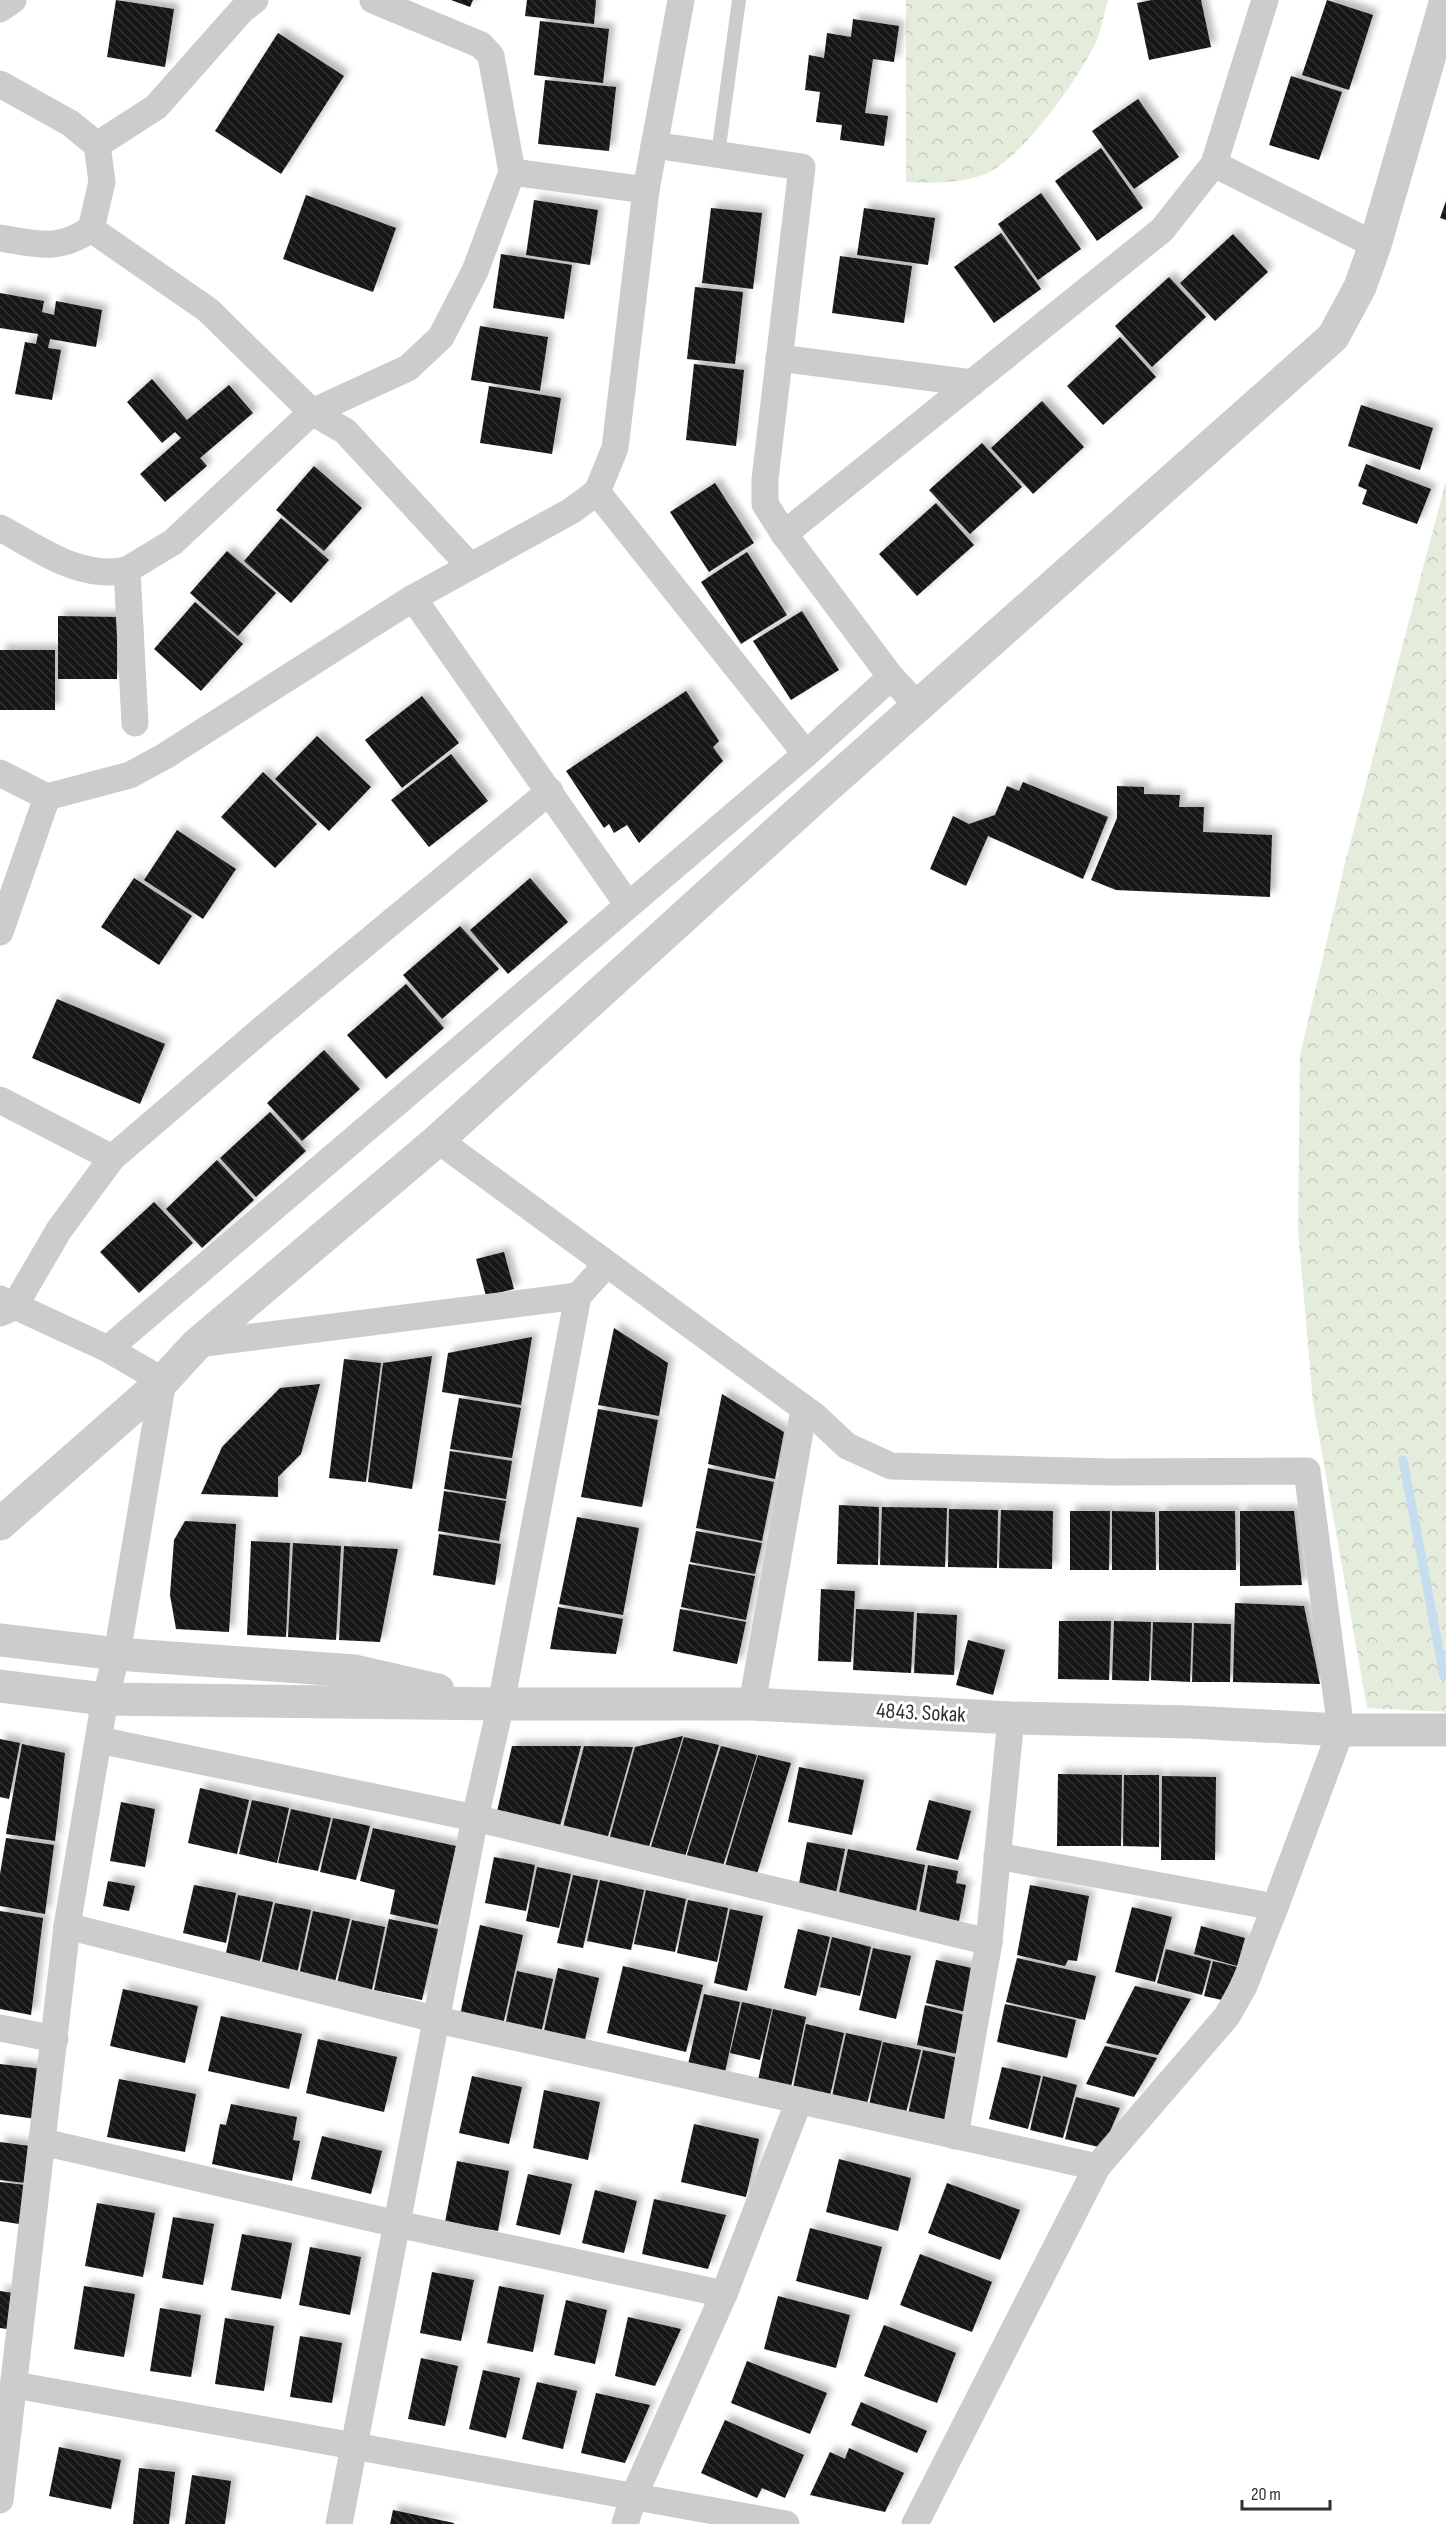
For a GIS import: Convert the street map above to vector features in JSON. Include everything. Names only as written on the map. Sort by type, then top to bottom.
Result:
[{"type":"street","points":[[0,9],[13,0]]},
{"type":"street","points":[[97,145],[156,107],[241,11],[255,0]]},
{"type":"street","points":[[0,528],[75,568],[106,574],[126,570],[173,542],[312,412],[408,368],[441,337],[475,272],[512,172],[491,56],[481,45],[373,0]]},
{"type":"street","points":[[0,773],[47,797],[139,770],[412,598],[469,564],[571,511],[597,492],[615,448],[646,190],[681,0]]},
{"type":"street","points":[[784,534],[1162,230],[1214,164],[1265,0]]},
{"type":"street","points":[[0,1524],[163,1381],[196,1344],[438,1140],[918,706],[1333,338],[1360,288],[1375,246],[1446,0]]},
{"type":"street","points":[[0,84],[70,123],[97,145],[102,182],[91,229],[73,241],[53,246],[0,238]]},
{"type":"street","points":[[654,145],[802,167],[765,479],[765,504],[784,534],[891,677],[918,706]]},
{"type":"street","points":[[1214,164],[1375,246]]},
{"type":"street","points":[[512,172],[646,190]]},
{"type":"street","points":[[91,229],[208,310],[312,412],[345,430],[469,564]]},
{"type":"street","points":[[779,358],[972,383]]},
{"type":"street","points":[[597,492],[806,754]]},
{"type":"street","points":[[126,570],[135,723]]},
{"type":"street","points":[[412,598],[550,791],[628,905]]},
{"type":"street","points":[[108,1349],[806,754],[891,677]]},
{"type":"street","points":[[163,1381],[108,1349],[5,1306],[112,1158],[266,1026],[550,791]]},
{"type":"street","points":[[1,920],[47,797]]},
{"type":"street","points":[[0,1100],[112,1158]]},
{"type":"street","points":[[438,1140],[804,1409],[847,1446],[891,1466],[1111,1472],[1307,1472],[1341,1730],[1244,1986],[1227,2016],[1097,2167],[915,2524]]},
{"type":"street","points":[[339,2524],[352,2448],[438,2020],[475,1818],[501,1704],[578,1296],[606,1265]]},
{"type":"street","points":[[196,1344],[578,1296]]},
{"type":"street","points":[[0,2500],[55,2039],[66,1926],[105,1699],[117,1654],[163,1381]]},
{"type":"street","points":[[752,1704],[804,1409]]},
{"type":"street","points":[[0,1640],[117,1654],[355,1671],[501,1704]]},
{"type":"street","points":[[0,1686],[105,1699],[501,1704]]},
{"type":"street","name":"4843. Sokak","points":[[501,1704],[752,1704],[1011,1718],[1189,1722],[1341,1730],[1446,1730]]},
{"type":"street","points":[[955,2136],[989,1942],[1011,1718]]},
{"type":"street","points":[[99,1740],[475,1818],[989,1942]]},
{"type":"street","points":[[997,1856],[1275,1907]]},
{"type":"street","points":[[66,1926],[438,2020],[1097,2167]]},
{"type":"street","points":[[0,2028],[55,2039]]},
{"type":"street","points":[[625,2524],[633,2498],[724,2294],[800,2101]]},
{"type":"street","points":[[43,2142],[397,2224],[724,2294]]},
{"type":"street","points":[[15,2385],[352,2448],[786,2524]]},
{"type":"lane","points":[[717,154],[739,0]]},
{"type":"green space","points":[[906,0],[1108,0],[1099,35],[1089,56],[1048,116],[1031,136],[998,167],[983,175],[964,180],[935,183],[906,182]]},
{"type":"green space","points":[[1446,481],[1446,1712],[1367,1708],[1313,1402],[1298,1230],[1300,1055],[1346,859]]},
{"type":"building","points":[[116,0],[174,9],[165,67],[107,57]]},
{"type":"building","points":[[451,0],[473,0],[470,7]]},
{"type":"building","points":[[527,0],[596,0],[594,24],[525,16]]},
{"type":"building","points":[[1152,0],[1201,0],[1211,47],[1149,60],[1137,3]]},
{"type":"building","points":[[1327,0],[1373,15],[1349,90],[1302,75]]},
{"type":"building","points":[[853,19],[899,26],[894,62],[873,59],[865,113],[888,116],[884,146],[840,140],[842,125],[816,122],[820,92],[805,90],[809,55],[824,58],[827,33],[851,37]]},
{"type":"building","points":[[540,21],[609,29],[603,83],[534,75]]},
{"type":"building","points":[[278,33],[344,76],[281,174],[215,131]]},
{"type":"building","points":[[1291,76],[1342,92],[1319,160],[1269,145]]},
{"type":"building","points":[[545,80],[616,87],[609,151],[538,144]]},
{"type":"building","points":[[1138,99],[1179,157],[1134,189],[1092,131]]},
{"type":"building","points":[[1101,148],[1143,208],[1097,241],[1055,181]]},
{"type":"building","points":[[1041,193],[1081,249],[1038,280],[998,224]]},
{"type":"building","points":[[306,195],[396,228],[373,292],[283,259]]},
{"type":"building","points":[[534,200],[598,210],[590,265],[526,255]]},
{"type":"building","points":[[1446,201],[1446,220],[1440,218]]},
{"type":"building","points":[[711,208],[762,213],[753,289],[702,283]]},
{"type":"building","points":[[864,208],[935,218],[928,265],[857,255]]},
{"type":"building","points":[[1001,233],[1041,289],[994,323],[954,267]]},
{"type":"building","points":[[1233,234],[1268,272],[1215,321],[1180,283]]},
{"type":"building","points":[[501,254],[572,265],[564,319],[493,308]]},
{"type":"building","points":[[840,256],[912,266],[904,323],[832,313]]},
{"type":"building","points":[[1169,277],[1206,317],[1152,367],[1115,326]]},
{"type":"building","points":[[695,287],[743,292],[735,364],[687,359]]},
{"type":"building","points":[[0,293],[44,301],[42,312],[54,315],[56,301],[102,310],[96,347],[50,339],[48,348],[61,350],[52,400],[15,394],[25,342],[36,344],[38,334],[0,328]]},
{"type":"building","points":[[480,326],[548,337],[540,391],[471,380]]},
{"type":"building","points":[[1120,337],[1156,377],[1103,425],[1067,386]]},
{"type":"building","points":[[694,364],[744,370],[736,446],[686,440]]},
{"type":"building","points":[[152,379],[187,420],[229,385],[253,413],[200,458],[207,466],[165,502],[140,474],[181,438],[175,432],[162,443],[127,402]]},
{"type":"building","points":[[489,386],[561,398],[552,454],[480,443]]},
{"type":"building","points":[[1042,401],[1084,447],[1033,494],[991,448]]},
{"type":"building","points":[[1361,405],[1433,428],[1420,470],[1348,446]]},
{"type":"building","points":[[982,443],[1022,487],[970,534],[929,490]]},
{"type":"building","points":[[1366,464],[1431,489],[1417,524],[1362,504],[1367,490],[1358,486]]},
{"type":"building","points":[[314,466],[362,508],[324,551],[276,510]]},
{"type":"building","points":[[715,483],[754,543],[709,572],[670,512]]},
{"type":"building","points":[[936,503],[974,545],[917,596],[879,554]]},
{"type":"building","points":[[281,518],[329,560],[291,603],[244,561]]},
{"type":"building","points":[[227,551],[276,593],[238,636],[190,593]]},
{"type":"building","points":[[747,552],[787,615],[741,644],[701,582]]},
{"type":"building","points":[[195,602],[243,644],[201,691],[154,649]]},
{"type":"building","points":[[802,611],[839,670],[791,700],[753,641]]},
{"type":"building","points":[[58,616],[117,617],[117,679],[58,679]]},
{"type":"building","points":[[0,650],[55,650],[55,710],[0,710]]},
{"type":"building","points":[[686,691],[719,741],[713,747],[723,761],[639,843],[627,825],[614,833],[609,824],[604,828],[566,771]]},
{"type":"building","points":[[422,696],[459,743],[402,788],[365,740]]},
{"type":"building","points":[[317,736],[371,787],[329,831],[275,779]]},
{"type":"building","points":[[451,754],[488,801],[429,847],[391,800]]},
{"type":"building","points":[[263,772],[317,824],[275,868],[221,817]]},
{"type":"building","points":[[1023,782],[1108,817],[1083,879],[988,836],[966,886],[930,869],[953,816],[969,824],[995,815],[1007,786],[1019,791]]},
{"type":"building","points":[[1117,786],[1144,787],[1144,794],[1180,795],[1179,807],[1204,807],[1203,832],[1272,835],[1270,897],[1116,890],[1091,880],[1117,818]]},
{"type":"building","points":[[177,830],[236,869],[203,919],[144,880]]},
{"type":"building","points":[[134,878],[192,916],[159,965],[101,927]]},
{"type":"building","points":[[530,878],[568,922],[508,974],[470,930]]},
{"type":"building","points":[[460,926],[499,969],[442,1019],[403,975]]},
{"type":"building","points":[[406,984],[444,1028],[386,1079],[347,1035]]},
{"type":"building","points":[[57,999],[165,1044],[140,1104],[32,1058]]},
{"type":"building","points":[[324,1050],[360,1089],[302,1141],[267,1103]]},
{"type":"building","points":[[270,1112],[306,1151],[256,1197],[220,1158]]},
{"type":"building","points":[[217,1160],[254,1200],[202,1248],[166,1209]]},
{"type":"building","points":[[154,1202],[193,1243],[139,1293],[100,1252]]},
{"type":"building","points":[[504,1252],[514,1289],[486,1296],[476,1259]]},
{"type":"building","points":[[614,1328],[668,1363],[659,1416],[598,1405]]},
{"type":"building","points":[[532,1337],[521,1405],[442,1392],[448,1353]]},
{"type":"building","points":[[432,1356],[412,1489],[368,1482],[383,1363]]},
{"type":"building","points":[[344,1359],[381,1363],[366,1482],[329,1478]]},
{"type":"building","points":[[320,1384],[301,1454],[278,1477],[278,1497],[201,1494],[222,1447],[280,1388]]},
{"type":"building","points":[[722,1394],[784,1432],[775,1479],[708,1464]]},
{"type":"building","points":[[459,1398],[521,1408],[512,1458],[450,1449]]},
{"type":"building","points":[[598,1409],[658,1420],[642,1507],[581,1497]]},
{"type":"building","points":[[450,1451],[512,1461],[506,1499],[444,1489]]},
{"type":"building","points":[[708,1468],[774,1482],[762,1541],[696,1528]]},
{"type":"building","points":[[444,1491],[506,1501],[499,1541],[438,1531]]},
{"type":"building","points":[[839,1505],[879,1507],[878,1565],[837,1564]]},
{"type":"building","points":[[882,1507],[947,1508],[945,1567],[880,1565]]},
{"type":"building","points":[[949,1509],[998,1510],[997,1568],[948,1567]]},
{"type":"building","points":[[1001,1510],[1053,1511],[1052,1569],[999,1568]]},
{"type":"building","points":[[1070,1511],[1110,1511],[1109,1570],[1070,1570]]},
{"type":"building","points":[[1112,1511],[1155,1512],[1156,1570],[1112,1570]]},
{"type":"building","points":[[1159,1511],[1235,1511],[1236,1570],[1159,1570]]},
{"type":"building","points":[[1240,1511],[1294,1511],[1302,1585],[1240,1586]]},
{"type":"building","points":[[577,1517],[639,1528],[623,1615],[559,1604]]},
{"type":"building","points":[[185,1521],[236,1524],[229,1632],[176,1629],[170,1595],[174,1540]]},
{"type":"building","points":[[696,1531],[762,1543],[755,1574],[690,1562]]},
{"type":"building","points":[[439,1534],[501,1544],[495,1585],[433,1575]]},
{"type":"building","points":[[251,1541],[290,1543],[286,1637],[247,1635]]},
{"type":"building","points":[[293,1543],[341,1546],[336,1640],[288,1637]]},
{"type":"building","points":[[344,1546],[398,1549],[380,1642],[339,1640]]},
{"type":"building","points":[[689,1564],[755,1576],[746,1620],[681,1607]]},
{"type":"building","points":[[821,1589],[855,1591],[851,1662],[818,1661]]},
{"type":"building","points":[[1235,1603],[1304,1606],[1320,1684],[1233,1682]]},
{"type":"building","points":[[558,1607],[623,1619],[616,1654],[550,1649]]},
{"type":"building","points":[[680,1609],[746,1622],[737,1664],[673,1651]]},
{"type":"building","points":[[856,1609],[914,1612],[911,1673],[853,1670]]},
{"type":"building","points":[[917,1613],[957,1615],[954,1675],[914,1673]]},
{"type":"building","points":[[1059,1621],[1111,1621],[1109,1680],[1058,1679]]},
{"type":"building","points":[[1114,1621],[1151,1622],[1149,1681],[1112,1680]]},
{"type":"building","points":[[1153,1622],[1192,1623],[1190,1682],[1151,1680]]},
{"type":"building","points":[[1194,1623],[1231,1624],[1230,1682],[1192,1682]]},
{"type":"building","points":[[968,1640],[1005,1650],[993,1695],[956,1685]]},
{"type":"building","points":[[683,1736],[648,1850],[609,1840],[635,1747]]},
{"type":"building","points":[[684,1737],[719,1745],[685,1857],[650,1850]]},
{"type":"building","points":[[0,1739],[20,1743],[9,1799],[0,1797]]},
{"type":"building","points":[[22,1744],[65,1753],[55,1841],[6,1834]]},
{"type":"building","points":[[512,1746],[581,1746],[559,1830],[496,1816]]},
{"type":"building","points":[[584,1746],[633,1747],[607,1840],[562,1831]]},
{"type":"building","points":[[721,1746],[757,1755],[723,1866],[686,1858]]},
{"type":"building","points":[[758,1755],[791,1763],[757,1874],[725,1866]]},
{"type":"building","points":[[799,1767],[864,1780],[852,1835],[788,1822]]},
{"type":"building","points":[[1058,1774],[1122,1775],[1121,1846],[1057,1846]]},
{"type":"building","points":[[1124,1775],[1159,1775],[1159,1847],[1123,1846]]},
{"type":"building","points":[[1162,1776],[1216,1777],[1215,1860],[1161,1860]]},
{"type":"building","points":[[200,1788],[249,1800],[237,1854],[188,1843]]},
{"type":"building","points":[[252,1800],[289,1808],[277,1863],[239,1854]]},
{"type":"building","points":[[929,1800],[971,1811],[958,1860],[916,1850]]},
{"type":"building","points":[[121,1802],[155,1809],[145,1867],[110,1861]]},
{"type":"building","points":[[291,1809],[331,1818],[318,1871],[278,1863]]},
{"type":"building","points":[[333,1818],[370,1826],[356,1880],[320,1872]]},
{"type":"building","points":[[373,1828],[456,1846],[438,1925],[390,1914],[395,1890],[360,1881]]},
{"type":"building","points":[[6,1838],[54,1845],[45,1914],[0,1906],[0,1874]]},
{"type":"building","points":[[807,1842],[845,1849],[834,1902],[797,1894]]},
{"type":"building","points":[[848,1849],[925,1865],[915,1917],[837,1902]]},
{"type":"building","points":[[494,1857],[535,1865],[526,1911],[485,1903]]},
{"type":"building","points":[[928,1865],[958,1871],[956,1883],[966,1885],[958,1926],[918,1918]]},
{"type":"building","points":[[537,1867],[571,1874],[559,1928],[526,1921]]},
{"type":"building","points":[[573,1875],[598,1880],[583,1948],[557,1943]]},
{"type":"building","points":[[600,1880],[644,1890],[631,1950],[587,1941]]},
{"type":"building","points":[[108,1881],[135,1886],[129,1911],[103,1906]]},
{"type":"building","points":[[194,1885],[236,1893],[226,1943],[183,1933]]},
{"type":"building","points":[[1030,1885],[1089,1896],[1077,1961],[1068,1960],[1065,1966],[1017,1955]]},
{"type":"building","points":[[646,1890],[686,1899],[675,1952],[634,1944]]},
{"type":"building","points":[[238,1895],[273,1902],[259,1965],[225,1958]]},
{"type":"building","points":[[688,1900],[728,1908],[717,1962],[677,1953]]},
{"type":"building","points":[[275,1903],[311,1910],[297,1974],[261,1966]]},
{"type":"building","points":[[1132,1907],[1172,1917],[1155,1982],[1115,1972]]},
{"type":"building","points":[[730,1909],[763,1916],[747,1991],[714,1983]]},
{"type":"building","points":[[0,1911],[43,1918],[31,2015],[0,2009]]},
{"type":"building","points":[[313,1911],[350,1919],[335,1982],[299,1975]]},
{"type":"building","points":[[389,1919],[438,1929],[422,2000],[374,1990]]},
{"type":"building","points":[[352,1920],[385,1927],[372,1990],[337,1983]]},
{"type":"building","points":[[480,1925],[523,1935],[503,2025],[460,2015]]},
{"type":"building","points":[[1201,1926],[1245,1938],[1237,1966],[1194,1954]]},
{"type":"building","points":[[798,1929],[830,1937],[816,1996],[784,1988]]},
{"type":"building","points":[[832,1937],[871,1947],[860,1996],[820,1987]]},
{"type":"building","points":[[873,1948],[911,1956],[896,2019],[859,2010]]},
{"type":"building","points":[[1166,1949],[1211,1961],[1202,1995],[1157,1983]]},
{"type":"building","points":[[1017,1958],[1096,1976],[1085,2020],[1006,2002]]},
{"type":"building","points":[[936,1960],[976,1969],[966,2012],[926,2003]]},
{"type":"building","points":[[1213,1961],[1237,1967],[1222,2000],[1204,1996]]},
{"type":"building","points":[[623,1966],[703,1985],[686,2052],[607,2033]]},
{"type":"building","points":[[558,1968],[599,1978],[584,2044],[543,2035]]},
{"type":"building","points":[[517,1971],[553,1979],[541,2034],[505,2026]]},
{"type":"building","points":[[1135,1986],[1191,1999],[1158,2055],[1106,2043]]},
{"type":"building","points":[[123,1989],[198,2006],[185,2063],[110,2046]]},
{"type":"building","points":[[704,1994],[740,2002],[724,2077],[687,2069]]},
{"type":"building","points":[[742,2002],[772,2009],[760,2060],[730,2053]]},
{"type":"building","points":[[1005,2004],[1076,2020],[1067,2058],[997,2042]]},
{"type":"building","points":[[925,2005],[965,2015],[957,2054],[917,2045]]},
{"type":"building","points":[[773,2009],[806,2017],[791,2087],[758,2080]]},
{"type":"building","points":[[221,2016],[302,2034],[289,2089],[208,2071]]},
{"type":"building","points":[[806,2024],[844,2033],[830,2096],[793,2088]]},
{"type":"building","points":[[846,2033],[882,2041],[867,2104],[832,2096]]},
{"type":"building","points":[[318,2039],[397,2057],[384,2112],[306,2093]]},
{"type":"building","points":[[883,2042],[921,2050],[906,2113],[869,2105]]},
{"type":"building","points":[[1105,2046],[1157,2058],[1134,2097],[1086,2084]]},
{"type":"building","points":[[923,2050],[963,2059],[948,2122],[908,2114]]},
{"type":"building","points":[[0,2064],[42,2069],[36,2119],[0,2114]]},
{"type":"building","points":[[1002,2067],[1041,2076],[1028,2129],[989,2119]]},
{"type":"building","points":[[472,2076],[522,2087],[509,2144],[459,2133]]},
{"type":"building","points":[[1043,2076],[1077,2085],[1063,2138],[1030,2130]]},
{"type":"building","points":[[119,2079],[196,2094],[185,2152],[107,2137]]},
{"type":"building","points":[[544,2090],[600,2102],[588,2160],[533,2148]]},
{"type":"building","points":[[1076,2097],[1120,2108],[1103,2148],[1065,2139]]},
{"type":"building","points":[[231,2104],[297,2117],[293,2140],[300,2141],[292,2181],[212,2164],[220,2124],[226,2125]]},
{"type":"building","points":[[694,2124],[759,2139],[746,2197],[681,2182]]},
{"type":"building","points":[[322,2136],[382,2151],[371,2194],[311,2179]]},
{"type":"building","points":[[0,2142],[30,2146],[25,2183],[0,2180]]},
{"type":"building","points":[[839,2159],[911,2178],[898,2231],[826,2212]]},
{"type":"building","points":[[457,2161],[509,2171],[498,2231],[445,2222]]},
{"type":"building","points":[[528,2174],[572,2184],[560,2235],[516,2225]]},
{"type":"building","points":[[0,2182],[25,2185],[19,2224],[0,2221]]},
{"type":"building","points":[[947,2183],[1020,2210],[1000,2260],[928,2233]]},
{"type":"building","points":[[595,2190],[637,2201],[624,2253],[582,2243]]},
{"type":"building","points":[[654,2199],[726,2215],[708,2269],[642,2254]]},
{"type":"building","points":[[97,2203],[155,2213],[143,2277],[85,2266]]},
{"type":"building","points":[[173,2217],[214,2224],[203,2285],[162,2278]]},
{"type":"building","points":[[810,2228],[882,2247],[868,2300],[796,2281]]},
{"type":"building","points":[[242,2234],[292,2243],[281,2299],[231,2290]]},
{"type":"building","points":[[310,2247],[361,2257],[350,2315],[299,2305]]},
{"type":"building","points":[[920,2254],[992,2282],[972,2332],[900,2305]]},
{"type":"building","points":[[432,2272],[474,2280],[461,2341],[420,2333]]},
{"type":"building","points":[[84,2286],[135,2294],[124,2357],[74,2349]]},
{"type":"building","points":[[499,2286],[544,2295],[533,2352],[487,2343]]},
{"type":"building","points":[[0,2291],[13,2293],[7,2329],[0,2328]]},
{"type":"building","points":[[778,2296],[850,2315],[836,2368],[764,2349]]},
{"type":"building","points":[[566,2300],[607,2310],[595,2364],[554,2355]]},
{"type":"building","points":[[160,2308],[201,2315],[191,2377],[150,2371]]},
{"type":"building","points":[[628,2317],[681,2329],[655,2386],[615,2376]]},
{"type":"building","points":[[225,2318],[274,2326],[264,2391],[215,2384]]},
{"type":"building","points":[[884,2325],[956,2353],[937,2403],[864,2376]]},
{"type":"building","points":[[300,2336],[342,2343],[332,2403],[290,2397]]},
{"type":"building","points":[[421,2358],[458,2366],[445,2426],[408,2419]]},
{"type":"building","points":[[747,2361],[827,2393],[810,2434],[731,2403]]},
{"type":"building","points":[[483,2370],[520,2378],[506,2438],[469,2429]]},
{"type":"building","points":[[537,2382],[577,2391],[563,2449],[522,2439]]},
{"type":"building","points":[[596,2393],[650,2405],[625,2463],[581,2453]]},
{"type":"building","points":[[861,2402],[927,2431],[917,2453],[851,2425]]},
{"type":"building","points":[[725,2420],[804,2455],[785,2498],[762,2488],[757,2498],[701,2473]]},
{"type":"building","points":[[59,2447],[121,2460],[111,2509],[49,2496]]},
{"type":"building","points":[[849,2448],[904,2473],[885,2512],[810,2495],[830,2452],[845,2459]]},
{"type":"building","points":[[139,2468],[175,2472],[169,2524],[133,2524]]},
{"type":"building","points":[[192,2475],[231,2481],[225,2524],[185,2524]]},
{"type":"building","points":[[393,2510],[454,2523],[454,2524],[390,2524]]},
{"type":"waterway","points":[[1403,1460],[1444,1676]]}]
